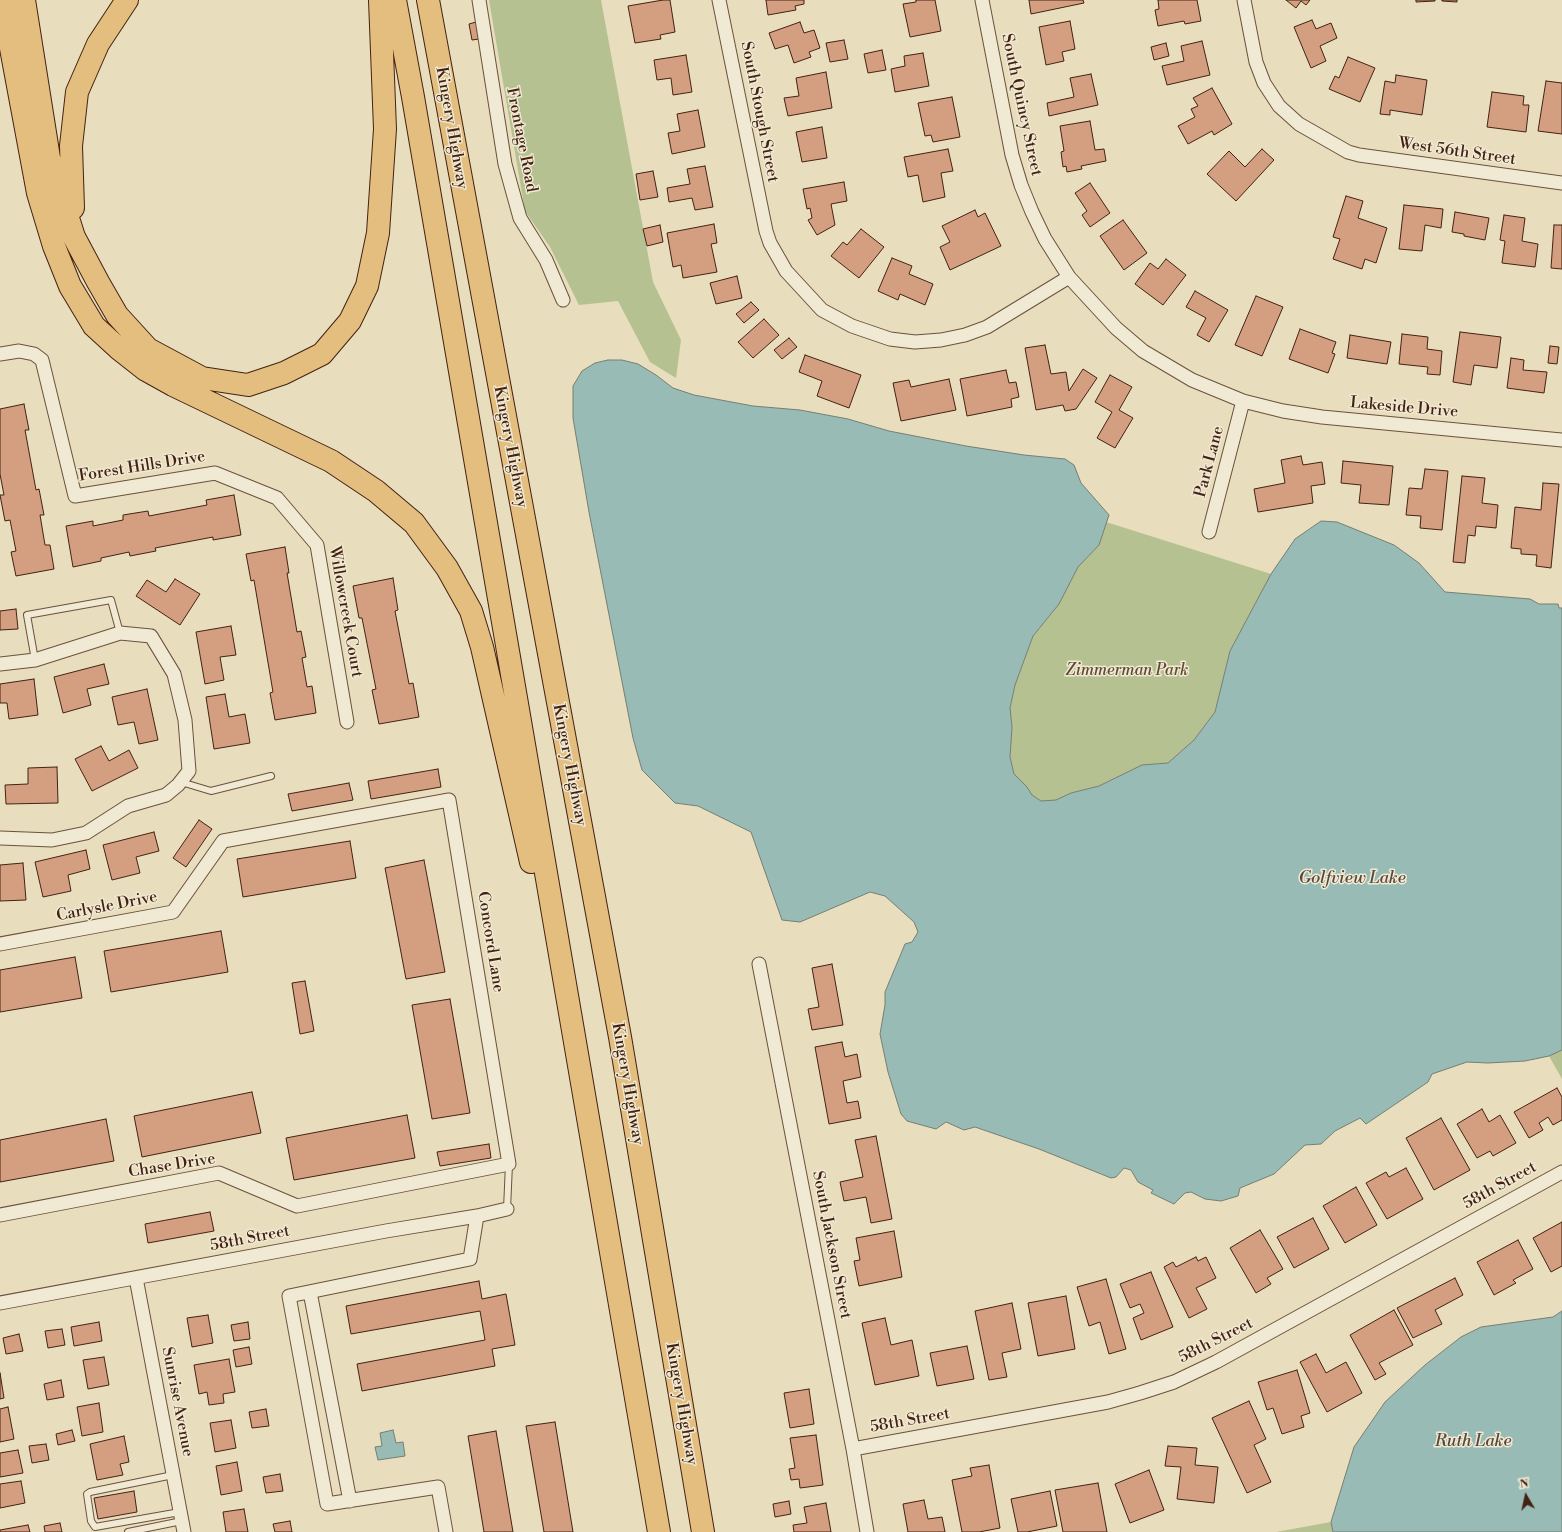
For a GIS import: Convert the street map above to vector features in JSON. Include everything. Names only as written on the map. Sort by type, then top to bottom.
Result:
[{"type":"highway","points":[[2,0],[38,193],[54,246],[70,286],[94,326],[118,348],[146,370],[173,385],[331,461],[376,491],[414,523],[447,568],[471,611],[482,647],[525,835],[577,1046]]},
{"type":"highway","points":[[24,0],[49,158],[74,237],[117,315],[148,349],[202,378],[248,385],[284,374],[322,354],[350,322],[367,286],[378,233],[385,129],[380,0]]},
{"type":"highway","points":[[74,237],[71,146],[77,92],[98,44],[127,0]]},
{"type":"highway","name":"Kingery Highway","points":[[395,0],[577,1046],[659,1532]]},
{"type":"highway","name":"Kingery Highway","points":[[428,0],[620,1037],[703,1532]]},
{"type":"street","name":"Frontage Road","points":[[479,0],[505,164],[520,218],[546,260],[563,300]]},
{"type":"street","name":"South Stough Street","points":[[719,0],[766,231],[773,249],[786,271],[822,310],[852,326],[890,339],[915,342],[941,340],[965,335],[987,327],[1069,277]]},
{"type":"street","name":"South Quincy Street","points":[[982,0],[1007,133],[1021,185],[1045,239],[1069,277],[1116,328],[1143,351],[1192,380],[1243,401]]},
{"type":"street","name":"West 56th Street","points":[[1244,0],[1256,62],[1264,83],[1279,106],[1299,124],[1348,152],[1375,158],[1562,183]]},
{"type":"street","name":"Forest Hills Drive","points":[[0,354],[19,351],[34,354],[42,360],[75,496],[215,473],[277,498]]},
{"type":"street","name":"Lakeside Drive","points":[[1243,401],[1283,411],[1322,417],[1562,440]]},
{"type":"street","name":"Park Lane","points":[[1209,532],[1243,401]]},
{"type":"street","name":"Willowcreek Court","points":[[277,498],[317,545],[347,722]]},
{"type":"street","points":[[0,664],[35,660],[120,633],[151,636],[174,674],[185,720],[189,771],[181,782],[166,796],[128,806],[86,833],[52,840],[0,838]]},
{"type":"street","name":"Concord Lane","points":[[375,813],[450,800],[509,1164]]},
{"type":"street","name":"Carlysle Drive","points":[[0,944],[173,912],[224,841],[375,813]]},
{"type":"street","name":"South Jackson Street","points":[[759,964],[867,1532]]},
{"type":"street","name":"Chase Drive","points":[[0,1215],[220,1173],[297,1206],[509,1164]]},
{"type":"street","name":"58th Street","points":[[852,1448],[1108,1402],[1174,1382],[1216,1362],[1562,1172]]},
{"type":"street","name":"58th Street","points":[[0,1303],[378,1232],[477,1216],[507,1209]]},
{"type":"street","points":[[446,1532],[438,1488],[327,1504],[289,1296],[470,1259],[477,1216]]},
{"type":"street","name":"Sunrise Avenue","points":[[136,1278],[182,1522]]},
{"type":"street","points":[[310,1292],[350,1501]]},
{"type":"lane","points":[[35,660],[27,615],[111,600],[120,633]]},
{"type":"lane","points":[[181,782],[211,791],[271,776]]},
{"type":"lane","points":[[507,1209],[509,1164]]},
{"type":"lane","points":[[173,1475],[90,1492],[87,1494],[91,1521],[95,1527],[182,1522]]},
{"type":"lane","points":[[128,1532],[182,1522]]},
{"type":"green space","points":[[489,0],[601,0],[653,282],[681,340],[676,378],[650,362],[618,301],[579,305],[550,247],[525,211]]},
{"type":"green space","name":"Zimmerman Park","points":[[1106,522],[1271,574],[1230,651],[1215,712],[1194,740],[1168,763],[1142,765],[1099,786],[1071,793],[1056,800],[1041,801],[1032,795],[1027,787],[1014,774],[1010,757],[1012,727],[1010,708],[1015,685],[1033,636],[1059,604],[1078,567],[1099,545]]},
{"type":"green space","points":[[1562,1050],[1562,1079],[1549,1056]]},
{"type":"green space","points":[[1331,1522],[1333,1532],[1276,1532]]},
{"type":"water","name":"Golfview Lake","points":[[608,360],[622,360],[638,364],[673,388],[694,395],[753,406],[800,410],[848,419],[889,431],[966,446],[1024,455],[1065,459],[1074,465],[1081,483],[1109,515],[1099,545],[1078,567],[1059,604],[1033,636],[1015,685],[1010,708],[1012,727],[1010,757],[1014,774],[1027,787],[1032,795],[1041,801],[1056,800],[1071,793],[1099,786],[1142,765],[1168,763],[1194,740],[1215,712],[1230,651],[1271,574],[1295,539],[1321,521],[1337,522],[1394,545],[1419,563],[1445,592],[1530,599],[1539,604],[1558,604],[1559,608],[1562,608],[1562,1050],[1549,1056],[1525,1061],[1488,1063],[1467,1062],[1432,1074],[1428,1082],[1366,1124],[1360,1118],[1335,1131],[1321,1144],[1305,1145],[1274,1174],[1240,1188],[1238,1196],[1221,1201],[1205,1199],[1191,1192],[1185,1193],[1174,1204],[1151,1193],[1153,1190],[1138,1182],[1131,1170],[1124,1168],[1116,1177],[1111,1178],[1039,1149],[975,1127],[964,1130],[946,1122],[936,1129],[907,1121],[901,1114],[888,1072],[880,1034],[885,1005],[885,992],[905,944],[912,942],[918,932],[914,922],[885,896],[870,892],[800,922],[782,920],[751,832],[698,806],[675,803],[642,770],[633,738],[589,512],[573,418],[573,386],[582,371],[595,363]]},
{"type":"water","name":"Ruth Lake","points":[[1562,1311],[1562,1532],[1333,1532],[1331,1522],[1354,1447],[1385,1402],[1425,1365],[1461,1337],[1481,1327],[1553,1317]]},
{"type":"water","points":[[393,1430],[396,1443],[403,1442],[405,1456],[378,1460],[375,1447],[382,1446],[380,1433]]},
{"type":"building","points":[[670,0],[675,32],[660,35],[661,39],[635,43],[628,6]]},
{"type":"building","points":[[766,0],[804,0],[804,4],[795,6],[796,10],[768,15]]},
{"type":"building","points":[[916,0],[935,0],[941,31],[910,37],[903,4],[916,2]]},
{"type":"building","points":[[1029,0],[1083,0],[1084,3],[1031,14]]},
{"type":"building","points":[[1158,0],[1197,0],[1201,21],[1185,24],[1184,21],[1158,26],[1155,10],[1159,9]]},
{"type":"building","points":[[1286,0],[1310,0],[1306,5],[1301,1],[1296,8]]},
{"type":"building","points":[[1416,0],[1435,0],[1435,1],[1416,2]]},
{"type":"building","points":[[1457,0],[1457,2],[1442,1]]},
{"type":"building","points":[[1312,20],[1316,29],[1331,23],[1337,38],[1320,46],[1326,61],[1311,68],[1294,27]]},
{"type":"building","points":[[1070,21],[1075,49],[1062,52],[1064,61],[1046,65],[1039,27]]},
{"type":"building","points":[[476,22],[479,39],[472,40],[469,24]]},
{"type":"building","points":[[800,22],[804,33],[814,30],[820,48],[809,52],[811,57],[794,63],[788,45],[775,49],[769,33]]},
{"type":"building","points":[[844,40],[848,59],[830,62],[826,43]]},
{"type":"building","points":[[1202,41],[1210,75],[1167,85],[1162,66],[1184,61],[1181,46]]},
{"type":"building","points":[[1166,43],[1169,56],[1154,60],[1151,47]]},
{"type":"building","points":[[882,50],[886,70],[868,73],[864,54]]},
{"type":"building","points":[[923,53],[929,86],[895,92],[891,69],[905,66],[904,56]]},
{"type":"building","points":[[686,55],[692,92],[673,95],[671,78],[657,80],[654,60]]},
{"type":"building","points":[[1348,57],[1375,68],[1360,102],[1329,89],[1335,76],[1339,78]]},
{"type":"building","points":[[826,72],[832,108],[788,116],[784,98],[799,96],[796,78]]},
{"type":"building","points":[[1091,74],[1098,105],[1049,116],[1047,103],[1074,97],[1070,78]]},
{"type":"building","points":[[1396,75],[1427,80],[1422,115],[1390,110],[1390,115],[1380,114],[1385,81],[1395,83]]},
{"type":"building","points":[[1546,81],[1562,83],[1562,134],[1538,131]]},
{"type":"building","points":[[1212,88],[1232,124],[1214,135],[1212,131],[1188,144],[1178,126],[1195,117],[1191,109],[1198,106],[1193,98]]},
{"type":"building","points":[[1492,92],[1524,96],[1523,105],[1529,105],[1526,132],[1487,127]]},
{"type":"building","points":[[952,97],[960,137],[933,142],[931,135],[925,136],[918,103]]},
{"type":"building","points":[[698,110],[705,147],[672,154],[668,133],[680,131],[677,114]]},
{"type":"building","points":[[1090,121],[1095,150],[1104,149],[1106,161],[1081,166],[1082,169],[1067,172],[1066,166],[1063,167],[1061,152],[1064,151],[1060,126]]},
{"type":"building","points":[[822,127],[827,158],[802,162],[796,132]]},
{"type":"building","points":[[948,149],[953,171],[941,173],[945,197],[923,202],[918,175],[908,177],[904,157]]},
{"type":"building","points":[[1262,149],[1274,160],[1236,201],[1207,174],[1229,151],[1245,167]]},
{"type":"building","points":[[705,166],[713,207],[695,210],[692,198],[669,202],[667,188],[690,184],[687,169]]},
{"type":"building","points":[[653,171],[658,197],[640,200],[636,174]]},
{"type":"building","points":[[844,182],[847,201],[831,204],[835,225],[817,235],[808,220],[812,218],[810,208],[807,209],[803,189]]},
{"type":"building","points":[[1090,183],[1110,213],[1090,227],[1082,215],[1087,211],[1075,193]]},
{"type":"building","points":[[1346,196],[1363,201],[1358,218],[1387,228],[1376,263],[1365,259],[1362,269],[1333,259],[1340,239],[1333,237]]},
{"type":"building","points":[[1404,205],[1443,209],[1441,228],[1425,225],[1422,251],[1399,249]]},
{"type":"building","points":[[975,210],[978,217],[985,213],[1001,246],[950,270],[940,247],[950,242],[942,226]]},
{"type":"building","points":[[1455,212],[1489,218],[1485,240],[1452,232]]},
{"type":"building","points":[[1504,215],[1525,218],[1522,241],[1538,244],[1535,267],[1502,263],[1505,241],[1500,240]]},
{"type":"building","points":[[1123,220],[1147,253],[1124,270],[1100,236]]},
{"type":"building","points":[[714,224],[717,243],[711,244],[717,272],[683,278],[681,265],[673,267],[667,233]]},
{"type":"building","points":[[660,225],[663,242],[647,246],[643,229]]},
{"type":"building","points":[[1554,225],[1562,225],[1562,269],[1551,268]]},
{"type":"building","points":[[861,229],[884,247],[859,278],[831,256],[843,242],[847,245]]},
{"type":"building","points":[[892,258],[912,266],[909,274],[933,284],[925,305],[900,294],[898,300],[878,291]]},
{"type":"building","points":[[1166,259],[1186,275],[1163,305],[1135,284],[1150,263],[1158,269]]},
{"type":"building","points":[[737,276],[742,298],[716,304],[710,283]]},
{"type":"building","points":[[1195,291],[1228,310],[1209,342],[1197,335],[1206,318],[1186,307]]},
{"type":"building","points":[[1256,296],[1283,307],[1262,356],[1235,345]]},
{"type":"building","points":[[751,302],[759,310],[744,323],[736,314]]},
{"type":"building","points":[[764,319],[779,335],[753,358],[738,342]]},
{"type":"building","points":[[1300,329],[1336,342],[1332,353],[1335,354],[1328,373],[1289,359]]},
{"type":"building","points":[[1460,332],[1501,337],[1497,368],[1474,365],[1471,385],[1453,382]]},
{"type":"building","points":[[1402,334],[1428,337],[1427,349],[1442,351],[1440,375],[1427,374],[1428,367],[1399,364]]},
{"type":"building","points":[[1350,335],[1391,342],[1387,364],[1347,358]]},
{"type":"building","points":[[789,338],[797,347],[782,359],[774,350]]},
{"type":"building","points":[[1045,345],[1051,374],[1066,372],[1069,391],[1083,369],[1097,378],[1076,409],[1065,411],[1063,405],[1036,410],[1025,348]]},
{"type":"building","points":[[1550,346],[1559,347],[1557,364],[1548,363]]},
{"type":"building","points":[[805,355],[861,375],[849,408],[817,396],[822,381],[799,372]]},
{"type":"building","points":[[1511,358],[1524,360],[1523,370],[1547,372],[1544,393],[1507,388]]},
{"type":"building","points":[[1006,370],[1009,383],[1016,382],[1019,397],[1011,399],[1012,407],[967,416],[960,379]]},
{"type":"building","points":[[1110,375],[1132,387],[1119,410],[1133,418],[1115,448],[1097,438],[1112,412],[1095,402]]},
{"type":"building","points":[[949,379],[956,410],[901,421],[893,383],[909,380],[911,387]]},
{"type":"building","points":[[24,404],[29,430],[25,430],[36,490],[39,489],[44,515],[40,515],[45,545],[50,545],[54,569],[16,576],[11,552],[16,551],[10,520],[5,521],[0,495],[4,495],[0,474],[0,409]]},
{"type":"building","points":[[1301,456],[1303,465],[1322,462],[1325,484],[1311,486],[1313,503],[1258,512],[1254,489],[1285,483],[1281,460]]},
{"type":"building","points":[[1343,461],[1393,466],[1389,505],[1359,503],[1361,485],[1341,483]]},
{"type":"building","points":[[1425,469],[1448,471],[1442,530],[1420,528],[1421,516],[1406,515],[1409,488],[1422,489]]},
{"type":"building","points":[[1462,476],[1485,478],[1482,503],[1498,505],[1496,528],[1476,526],[1475,536],[1468,535],[1465,563],[1453,562]]},
{"type":"building","points":[[1543,483],[1559,484],[1551,568],[1536,566],[1537,555],[1521,554],[1521,549],[1511,548],[1515,507],[1541,510]]},
{"type":"building","points":[[234,495],[241,535],[213,540],[213,537],[155,548],[156,551],[130,556],[129,552],[101,558],[101,561],[73,567],[66,526],[93,521],[93,526],[123,520],[123,515],[148,511],[149,516],[207,505],[206,500]]},
{"type":"building","points":[[285,547],[289,573],[287,573],[297,632],[301,631],[306,657],[302,658],[307,687],[312,686],[316,713],[275,720],[270,693],[273,692],[254,580],[251,581],[246,554]]},
{"type":"building","points":[[393,578],[398,610],[395,611],[409,684],[413,683],[419,717],[379,724],[372,690],[376,689],[362,618],[359,618],[353,586]]},
{"type":"building","points":[[175,579],[200,594],[180,625],[136,596],[147,580],[166,592]]},
{"type":"building","points":[[16,609],[18,629],[0,630],[0,611]]},
{"type":"building","points":[[231,626],[236,655],[220,657],[224,680],[205,684],[196,632]]},
{"type":"building","points":[[104,664],[109,684],[87,689],[91,705],[63,713],[54,677]]},
{"type":"building","points":[[34,679],[38,715],[9,719],[7,703],[0,703],[0,684]]},
{"type":"building","points":[[147,689],[158,740],[139,744],[134,722],[118,725],[112,697]]},
{"type":"building","points":[[225,694],[229,717],[245,714],[250,743],[214,749],[206,697]]},
{"type":"building","points":[[101,746],[109,761],[129,750],[138,768],[92,791],[75,759]]},
{"type":"building","points":[[57,767],[58,803],[6,804],[5,785],[28,784],[28,768]]},
{"type":"building","points":[[438,769],[441,787],[371,799],[368,781]]},
{"type":"building","points":[[349,783],[353,800],[292,811],[288,794]]},
{"type":"building","points":[[199,820],[212,829],[186,867],[173,858]]},
{"type":"building","points":[[154,832],[159,851],[136,857],[140,873],[112,880],[103,845]]},
{"type":"building","points":[[350,841],[356,878],[243,897],[237,859]]},
{"type":"building","points":[[86,850],[90,869],[68,875],[71,891],[43,897],[35,862]]},
{"type":"building","points":[[424,860],[445,972],[406,979],[385,868]]},
{"type":"building","points":[[23,863],[26,900],[0,901],[0,865]]},
{"type":"building","points":[[221,931],[228,972],[111,992],[104,951]]},
{"type":"building","points":[[75,957],[82,998],[0,1012],[0,970]]},
{"type":"building","points":[[832,964],[843,1025],[812,1030],[808,1009],[819,1007],[812,968]]},
{"type":"building","points":[[305,981],[314,1031],[300,1034],[292,983]]},
{"type":"building","points":[[450,999],[470,1113],[432,1119],[412,1005]]},
{"type":"building","points":[[842,1042],[845,1057],[857,1054],[861,1077],[843,1081],[847,1103],[858,1101],[861,1118],[829,1124],[815,1047]]},
{"type":"building","points":[[1557,1088],[1562,1097],[1562,1120],[1553,1125],[1548,1117],[1539,1123],[1543,1130],[1529,1138],[1514,1112]]},
{"type":"building","points":[[252,1092],[261,1133],[142,1157],[134,1116]]},
{"type":"building","points":[[1482,1109],[1489,1122],[1500,1115],[1516,1143],[1493,1156],[1490,1151],[1477,1158],[1457,1124]]},
{"type":"building","points":[[407,1115],[415,1158],[294,1180],[286,1138]]},
{"type":"building","points":[[1441,1118],[1470,1170],[1434,1190],[1406,1138]]},
{"type":"building","points":[[106,1119],[114,1161],[0,1182],[0,1140]]},
{"type":"building","points":[[876,1136],[892,1219],[871,1223],[866,1197],[844,1201],[840,1182],[863,1177],[855,1140]]},
{"type":"building","points":[[489,1144],[491,1158],[440,1166],[437,1152]]},
{"type":"building","points":[[1406,1168],[1423,1199],[1387,1219],[1366,1183],[1386,1172],[1389,1177]]},
{"type":"building","points":[[1356,1187],[1377,1225],[1345,1243],[1323,1206]]},
{"type":"building","points":[[210,1212],[214,1231],[148,1243],[145,1224]]},
{"type":"building","points":[[1313,1218],[1329,1249],[1294,1268],[1277,1237]]},
{"type":"building","points":[[1562,1222],[1562,1266],[1551,1272],[1533,1238]]},
{"type":"building","points":[[1260,1230],[1283,1269],[1267,1278],[1271,1284],[1256,1293],[1230,1248]]},
{"type":"building","points":[[894,1231],[902,1277],[859,1286],[854,1261],[860,1260],[856,1238]]},
{"type":"building","points":[[1518,1240],[1533,1269],[1513,1280],[1516,1283],[1494,1295],[1477,1262]]},
{"type":"building","points":[[1196,1257],[1198,1261],[1206,1257],[1216,1278],[1196,1288],[1207,1309],[1189,1318],[1164,1267],[1173,1262],[1176,1267]]},
{"type":"building","points":[[1151,1272],[1173,1327],[1141,1340],[1133,1318],[1144,1313],[1140,1304],[1130,1308],[1120,1284]]},
{"type":"building","points":[[1455,1278],[1463,1295],[1435,1310],[1442,1324],[1413,1338],[1397,1308]]},
{"type":"building","points":[[1106,1279],[1126,1349],[1109,1354],[1100,1322],[1089,1326],[1077,1287]]},
{"type":"building","points":[[479,1281],[482,1299],[506,1294],[515,1345],[492,1349],[495,1366],[362,1391],[357,1364],[485,1340],[480,1311],[351,1334],[346,1306]]},
{"type":"building","points":[[1066,1296],[1075,1349],[1038,1356],[1028,1303]]},
{"type":"building","points":[[1012,1303],[1021,1349],[1002,1353],[1007,1377],[989,1380],[975,1311]]},
{"type":"building","points":[[1394,1310],[1413,1345],[1379,1363],[1386,1374],[1375,1380],[1350,1335]]},
{"type":"building","points":[[208,1315],[213,1343],[192,1347],[187,1318]]},
{"type":"building","points":[[885,1318],[891,1345],[912,1340],[919,1376],[875,1385],[862,1323]]},
{"type":"building","points":[[99,1322],[102,1341],[74,1346],[71,1327]]},
{"type":"building","points":[[248,1322],[250,1339],[234,1341],[231,1325]]},
{"type":"building","points":[[62,1329],[65,1345],[48,1348],[45,1331]]},
{"type":"building","points":[[19,1334],[23,1351],[6,1354],[3,1338]]},
{"type":"building","points":[[967,1346],[974,1379],[937,1386],[930,1353]]},
{"type":"building","points":[[249,1347],[252,1364],[236,1367],[233,1350]]},
{"type":"building","points":[[1316,1354],[1326,1373],[1346,1362],[1362,1393],[1327,1412],[1300,1362]]},
{"type":"building","points":[[104,1357],[109,1385],[88,1389],[83,1360]]},
{"type":"building","points":[[229,1359],[235,1392],[223,1394],[224,1403],[209,1405],[207,1392],[199,1394],[194,1365]]},
{"type":"building","points":[[1297,1370],[1310,1413],[1301,1416],[1304,1427],[1282,1434],[1273,1408],[1267,1410],[1258,1382]]},
{"type":"building","points":[[0,1373],[4,1398],[0,1399]]},
{"type":"building","points":[[61,1380],[64,1397],[47,1400],[44,1384]]},
{"type":"building","points":[[809,1389],[814,1424],[790,1428],[784,1393]]},
{"type":"building","points":[[1249,1401],[1266,1439],[1254,1445],[1271,1482],[1247,1493],[1212,1418]]},
{"type":"building","points":[[99,1403],[103,1432],[82,1436],[77,1407]]},
{"type":"building","points":[[8,1407],[14,1439],[0,1442],[0,1409]]},
{"type":"building","points":[[266,1409],[269,1426],[252,1428],[249,1412]]},
{"type":"building","points":[[231,1420],[236,1448],[215,1452],[210,1423]]},
{"type":"building","points":[[555,1422],[573,1532],[544,1532],[526,1426]]},
{"type":"building","points":[[72,1430],[75,1441],[58,1445],[56,1434]]},
{"type":"building","points":[[496,1431],[513,1532],[484,1532],[468,1436]]},
{"type":"building","points":[[816,1435],[823,1485],[800,1488],[799,1479],[791,1480],[789,1469],[795,1468],[790,1438]]},
{"type":"building","points":[[124,1436],[129,1462],[120,1464],[123,1475],[97,1480],[90,1444]]},
{"type":"building","points":[[46,1444],[49,1460],[32,1463],[29,1446]]},
{"type":"building","points":[[1168,1446],[1197,1448],[1195,1465],[1218,1467],[1214,1503],[1177,1499],[1181,1467],[1165,1466]]},
{"type":"building","points":[[18,1450],[23,1473],[0,1477],[0,1453]]},
{"type":"building","points":[[237,1462],[242,1491],[221,1495],[216,1466]]},
{"type":"building","points":[[989,1465],[1000,1528],[979,1532],[962,1532],[952,1480],[972,1476],[970,1468]]},
{"type":"building","points":[[1149,1470],[1164,1510],[1130,1523],[1115,1484]]},
{"type":"building","points":[[280,1474],[283,1491],[266,1493],[263,1477]]},
{"type":"building","points":[[21,1481],[25,1503],[0,1508],[0,1484]]},
{"type":"building","points":[[1098,1483],[1107,1532],[1063,1532],[1055,1490]]},
{"type":"building","points":[[134,1491],[137,1512],[98,1519],[94,1498]]},
{"type":"building","points":[[1050,1491],[1057,1526],[1027,1532],[1018,1532],[1011,1499]]},
{"type":"building","points":[[924,1500],[928,1519],[942,1517],[945,1532],[908,1532],[903,1504]]},
{"type":"building","points":[[789,1501],[791,1514],[775,1517],[773,1504]]},
{"type":"building","points":[[826,1503],[831,1532],[794,1532],[793,1525],[807,1523],[804,1507]]},
{"type":"building","points":[[244,1509],[248,1532],[226,1532],[223,1512]]},
{"type":"building","points":[[290,1521],[292,1532],[275,1532],[273,1524]]},
{"type":"building","points":[[60,1523],[62,1532],[45,1532],[44,1526]]},
{"type":"building","points":[[28,1525],[30,1532],[0,1532],[0,1530]]}]
